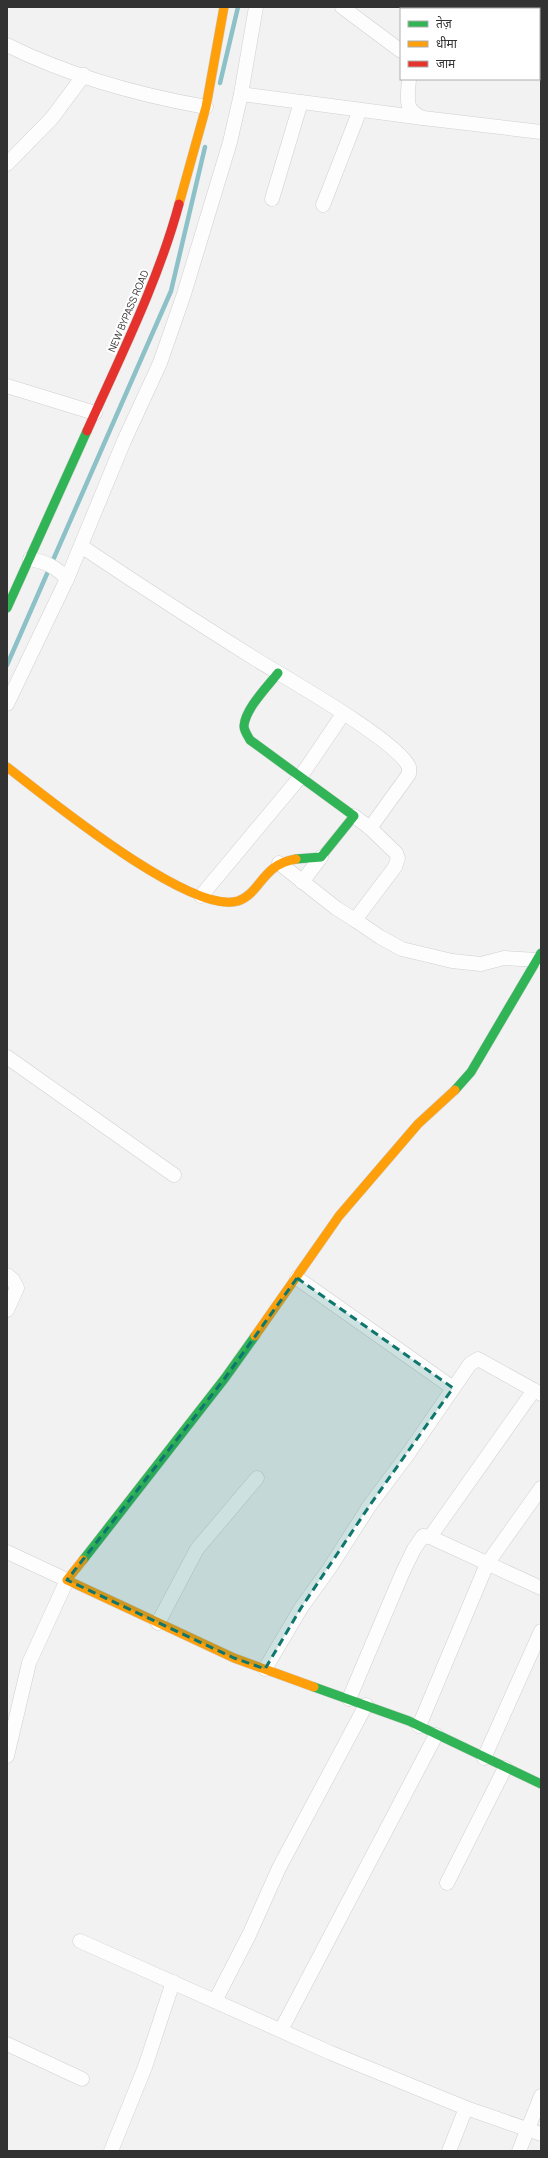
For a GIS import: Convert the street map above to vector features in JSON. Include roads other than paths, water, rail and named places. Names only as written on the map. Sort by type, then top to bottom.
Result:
[{"type":"street","name":"NEW BYPASS ROAD","points":[[7,608],[95,413],[158,268],[173,227],[206,107],[224,7]]},
{"type":"street","points":[[7,704],[62,574],[81,546],[124,441],[160,363],[184,294],[228,149],[241,94],[256,7]]},
{"type":"street","points":[[342,7],[400,50]]},
{"type":"street","points":[[7,45],[29,56],[84,75],[168,100],[206,107]]},
{"type":"street","points":[[7,164],[52,118],[84,75]]},
{"type":"street","points":[[409,80],[408,108],[413,114],[423,118]]},
{"type":"street","points":[[241,94],[541,132]]},
{"type":"street","points":[[272,199],[301,102]]},
{"type":"street","points":[[323,205],[360,110]]},
{"type":"street","points":[[7,386],[95,413]]},
{"type":"street","points":[[81,546],[343,714],[377,737],[402,758],[409,767],[409,774],[370,828]]},
{"type":"street","points":[[30,559],[45,562],[62,574]]},
{"type":"street","points":[[278,673],[248,713],[244,726],[245,732],[250,740],[302,776],[370,828],[396,853],[398,858],[395,867],[355,920]]},
{"type":"street","points":[[201,896],[302,776],[343,714]]},
{"type":"street","points":[[7,767],[96,836],[124,854],[201,896],[226,902],[237,900],[248,893],[279,863],[290,859],[321,857]]},
{"type":"street","points":[[302,882],[354,816]]},
{"type":"street","points":[[279,863],[302,882],[355,920],[380,937],[402,949],[452,961],[481,964],[504,958],[539,957]]},
{"type":"street","points":[[7,1756],[30,1663],[67,1580],[225,1378],[297,1278],[339,1216],[418,1124],[456,1089],[471,1072],[539,957]]},
{"type":"street","points":[[7,1057],[174,1175]]},
{"type":"street","points":[[7,1275],[13,1280],[17,1288],[7,1310]]},
{"type":"street","points":[[297,1278],[453,1388]]},
{"type":"street","points":[[265,1669],[301,1608],[329,1569],[370,1505],[408,1454],[470,1364],[478,1359],[538,1392],[430,1537]]},
{"type":"street","points":[[158,1623],[196,1549],[257,1478]]},
{"type":"street","points":[[419,1726],[486,1564],[541,1488]]},
{"type":"street","points":[[349,1699],[414,1549],[423,1536],[430,1537],[541,1588]]},
{"type":"street","points":[[7,1552],[234,1658],[366,1705],[419,1726],[541,1784]]},
{"type":"street","points":[[484,1758],[541,1631]]},
{"type":"street","points":[[215,2001],[249,1935],[279,1868],[366,1705]]},
{"type":"street","points":[[281,2030],[436,1735]]},
{"type":"street","points":[[447,1883],[505,1768]]},
{"type":"street","points":[[80,1941],[281,2030],[466,2108],[541,2134]]},
{"type":"street","points":[[111,2151],[145,2066],[173,1982]]},
{"type":"street","points":[[7,2044],[82,2079]]},
{"type":"street","points":[[518,2151],[541,2096]]},
{"type":"street","points":[[449,2151],[466,2108]]},
{"type":"waterway","points":[[220,83],[238,7]]},
{"type":"waterway","points":[[7,665],[171,291],[205,147]]}]
